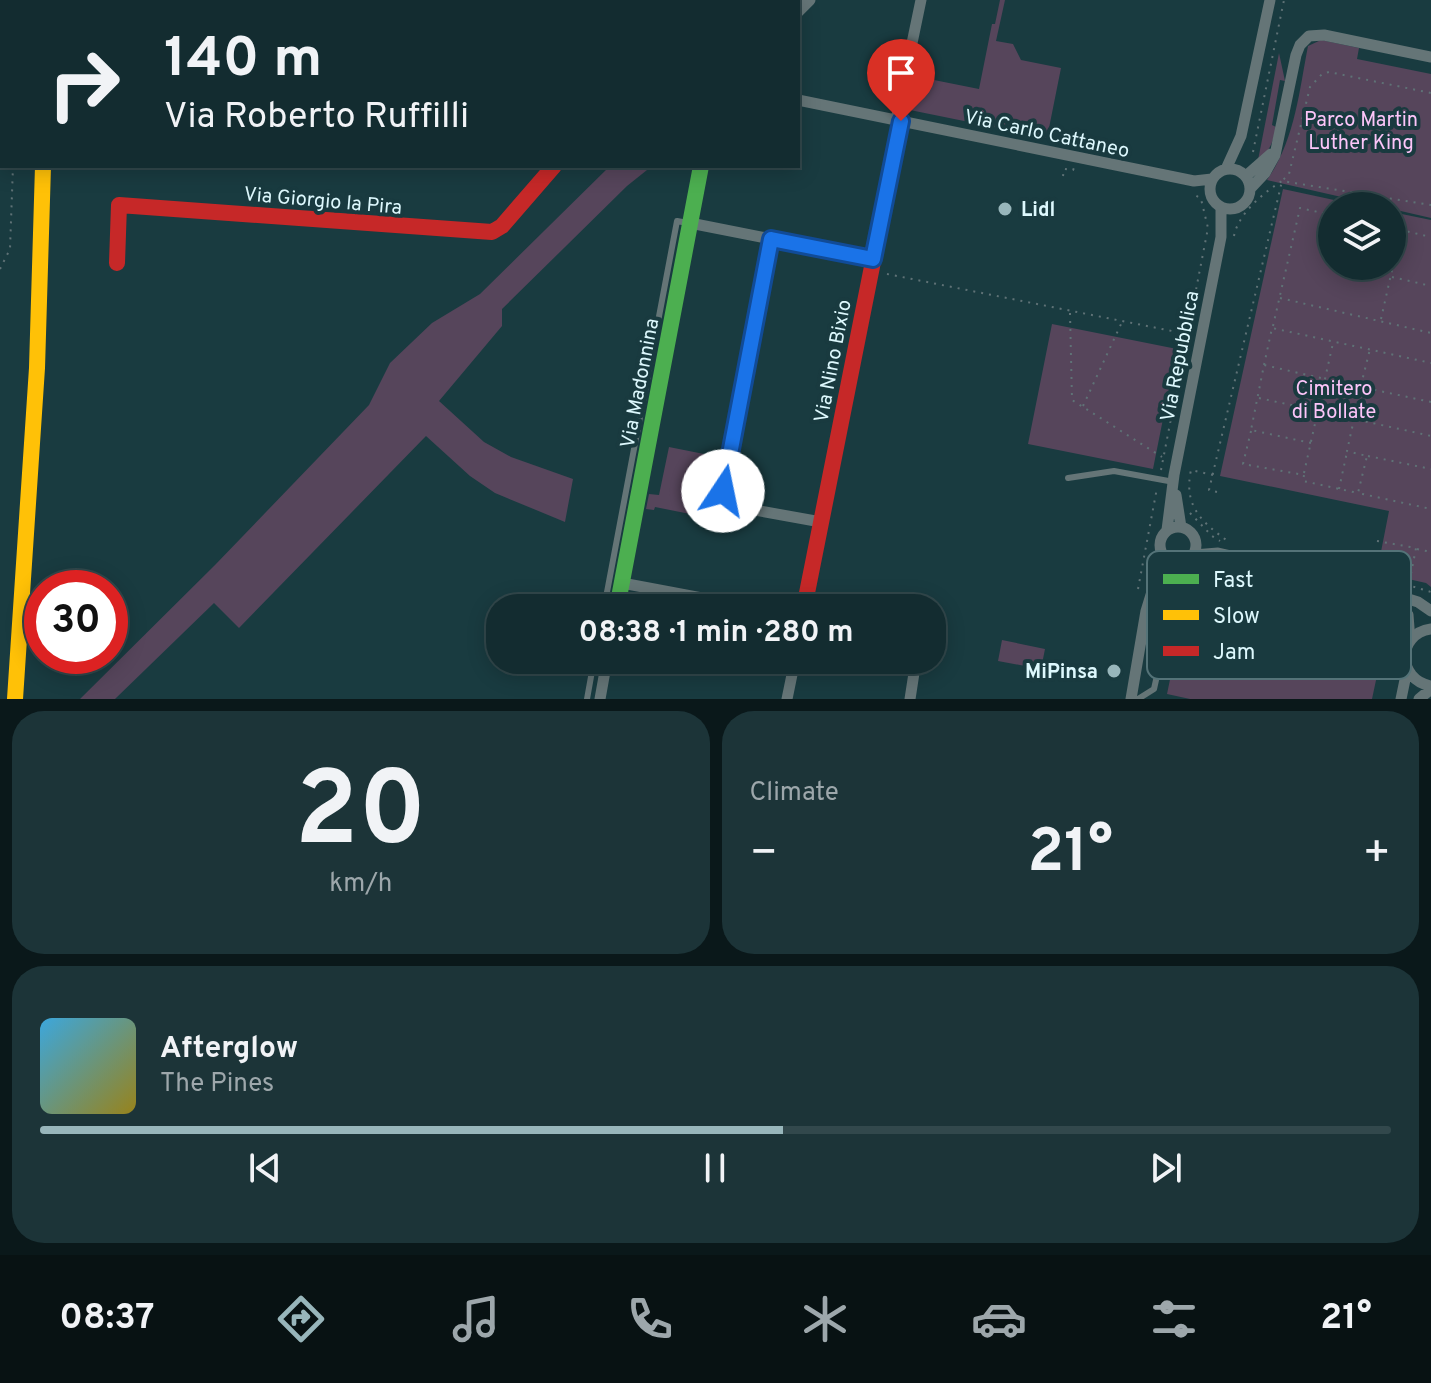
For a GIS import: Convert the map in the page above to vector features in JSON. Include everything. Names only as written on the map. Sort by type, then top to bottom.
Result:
[{"type":"street","points":[[898,121],[921,0]]},
{"type":"street","points":[[1226,169],[1241,136],[1270,0]]},
{"type":"street","points":[[1278,143],[1266,161],[1244,174],[1220,170],[1211,185],[1215,204],[1234,209],[1246,202],[1250,189],[1271,163],[1278,143],[1296,55],[1309,36],[1324,35],[1431,57]]},
{"type":"street","name":"Via Carlo Cattaneo","points":[[800,100],[1193,186],[1211,185]]},
{"type":"street","name":"Via Nino Bixio","points":[[807,594],[898,121]]},
{"type":"street","points":[[1241,136],[1244,174],[1250,189]]},
{"type":"street","points":[[15,699],[37,368],[43,168]]},
{"type":"street","name":"Via Giorgio la Pira","points":[[117,263],[119,205],[492,232],[502,226],[552,168]]},
{"type":"street","name":"Via Madonnina","points":[[620,594],[701,168]]},
{"type":"street","name":"Via Repubblica","points":[[1221,207],[1227,238]]},
{"type":"street","name":"Via Repubblica","points":[[1167,530],[1174,482],[1234,209]]},
{"type":"street","points":[[690,223],[872,264]]},
{"type":"street","points":[[771,239],[723,500],[727,505],[821,522]]},
{"type":"street","name":"Via Repubblica","points":[[1174,482],[1181,527]]},
{"type":"street","points":[[1162,551],[1160,539],[1167,530],[1181,527],[1215,551]]},
{"type":"street","points":[[1195,551],[1196,540]]},
{"type":"street","points":[[622,583],[681,594]]},
{"type":"street","points":[[1411,600],[1431,611]]},
{"type":"street","points":[[1131,699],[1147,609]]},
{"type":"street","points":[[1411,640],[1416,634],[1431,629]]},
{"type":"street","points":[[600,699],[604,674]]},
{"type":"street","points":[[787,699],[792,674]]},
{"type":"street","points":[[910,699],[914,674]]},
{"type":"street","points":[[1411,674],[1419,683],[1431,688],[1419,699]]},
{"type":"street","points":[[1401,699],[1405,679]]},
{"type":"lane","points":[[607,594],[677,221],[690,223]]},
{"type":"lane","points":[[1068,478],[1114,471],[1174,482]]},
{"type":"lane","points":[[1141,637],[1147,642]]},
{"type":"lane","points":[[587,699],[591,674]]},
{"type":"lane","points":[[1138,699],[1154,689],[1156,679]]},
{"type":"path","points":[[1253,160],[1284,0]]},
{"type":"path","points":[[1227,238],[1239,220],[1271,187],[1289,174],[1310,87],[1322,74],[1342,74],[1431,93]]},
{"type":"path","points":[[1063,176],[1064,169],[1073,170],[1074,166]]},
{"type":"path","points":[[0,269],[10,249],[13,168]]},
{"type":"path","points":[[1282,181],[1431,205]]},
{"type":"path","points":[[1217,492],[1209,490],[1282,181]]},
{"type":"path","points":[[1138,589],[1208,228],[1201,199],[1193,186]]},
{"type":"path","points":[[1304,475],[1243,464],[1300,208],[1318,212]]},
{"type":"path","points":[[1406,231],[1431,237]]},
{"type":"path","points":[[872,264],[1188,334]]},
{"type":"path","points":[[1381,321],[1389,280]]},
{"type":"path","points":[[1406,280],[1431,286]]},
{"type":"path","points":[[1279,298],[1431,333]]},
{"type":"path","points":[[1070,310],[1072,400],[1163,458]]},
{"type":"path","points":[[1083,406],[1122,321]]},
{"type":"path","points":[[1272,328],[1431,363]]},
{"type":"path","points":[[1333,342],[1303,481],[1431,509]]},
{"type":"path","points":[[1339,489],[1352,419],[1370,349]]},
{"type":"path","points":[[1264,365],[1325,379]]},
{"type":"path","points":[[1361,387],[1430,402],[1431,397]]},
{"type":"path","points":[[1257,398],[1332,414]]},
{"type":"path","points":[[1352,419],[1431,436]]},
{"type":"path","points":[[1251,430],[1311,443]]},
{"type":"path","points":[[1347,451],[1431,469]]},
{"type":"path","points":[[1358,493],[1367,456]]},
{"type":"path","points":[[1185,496],[1187,469]]},
{"type":"path","points":[[1187,509],[1212,536],[1231,544],[1211,531],[1191,501],[1188,489],[1191,470],[1213,475]]},
{"type":"path","points":[[1377,541],[1431,552]]},
{"type":"path","points":[[1411,574],[1416,548]]},
{"type":"path","points":[[1411,586],[1431,592]]},
{"type":"green space","points":[[1000,0],[1005,0],[996,41],[1013,44],[1021,60],[1061,68],[1047,138],[905,109],[914,68],[920,69],[919,77],[979,89]]},
{"type":"green space","name":"Parco Martin Luther King","points":[[1321,40],[1359,48],[1357,59],[1431,74],[1431,218],[1406,212],[1406,192],[1320,192],[1267,180],[1290,132],[1308,46]]},
{"type":"green space","points":[[1279,53],[1285,81],[1280,80],[1272,125],[1276,127],[1271,145],[1258,160]]},
{"type":"green space","points":[[608,168],[650,168],[627,186],[502,309],[502,326],[439,401],[484,442],[511,457],[573,479],[565,522],[495,493],[470,476],[426,436],[239,628],[214,603],[115,699],[80,699],[105,674],[128,674],[128,651],[369,405],[390,363],[432,323],[480,294]]},
{"type":"green space","name":"Cimitero di Bollate","points":[[1283,189],[1318,197],[1318,280],[1406,280],[1406,215],[1431,220],[1431,587],[1411,580],[1411,551],[1381,551],[1389,511],[1220,476]]},
{"type":"green space","points":[[1052,324],[1177,349],[1153,469],[1028,444]]},
{"type":"green space","points":[[669,447],[724,458],[714,505],[720,510],[732,512],[730,522],[655,507],[654,510],[646,509],[649,494],[659,495]]},
{"type":"green space","points":[[1002,640],[1045,649],[1041,669],[998,661]]},
{"type":"green space","points":[[1170,679],[1376,679],[1372,699],[1190,699],[1167,694]]},
{"type":"traffic: fast","points":[[620,594],[701,168]]},
{"type":"traffic: slow","points":[[15,699],[37,368],[43,168]]},
{"type":"traffic: jam","points":[[807,594],[901,121]]},
{"type":"traffic: jam","points":[[117,263],[119,205],[492,232],[502,226],[552,168]]},
{"type":"place","name":"Lidl","points":[[1005,209]]},
{"type":"place","name":"MiPinsa","points":[[1114,671]]},
{"type":"route","points":[[723,491],[771,239],[873,259],[901,121]]}]
